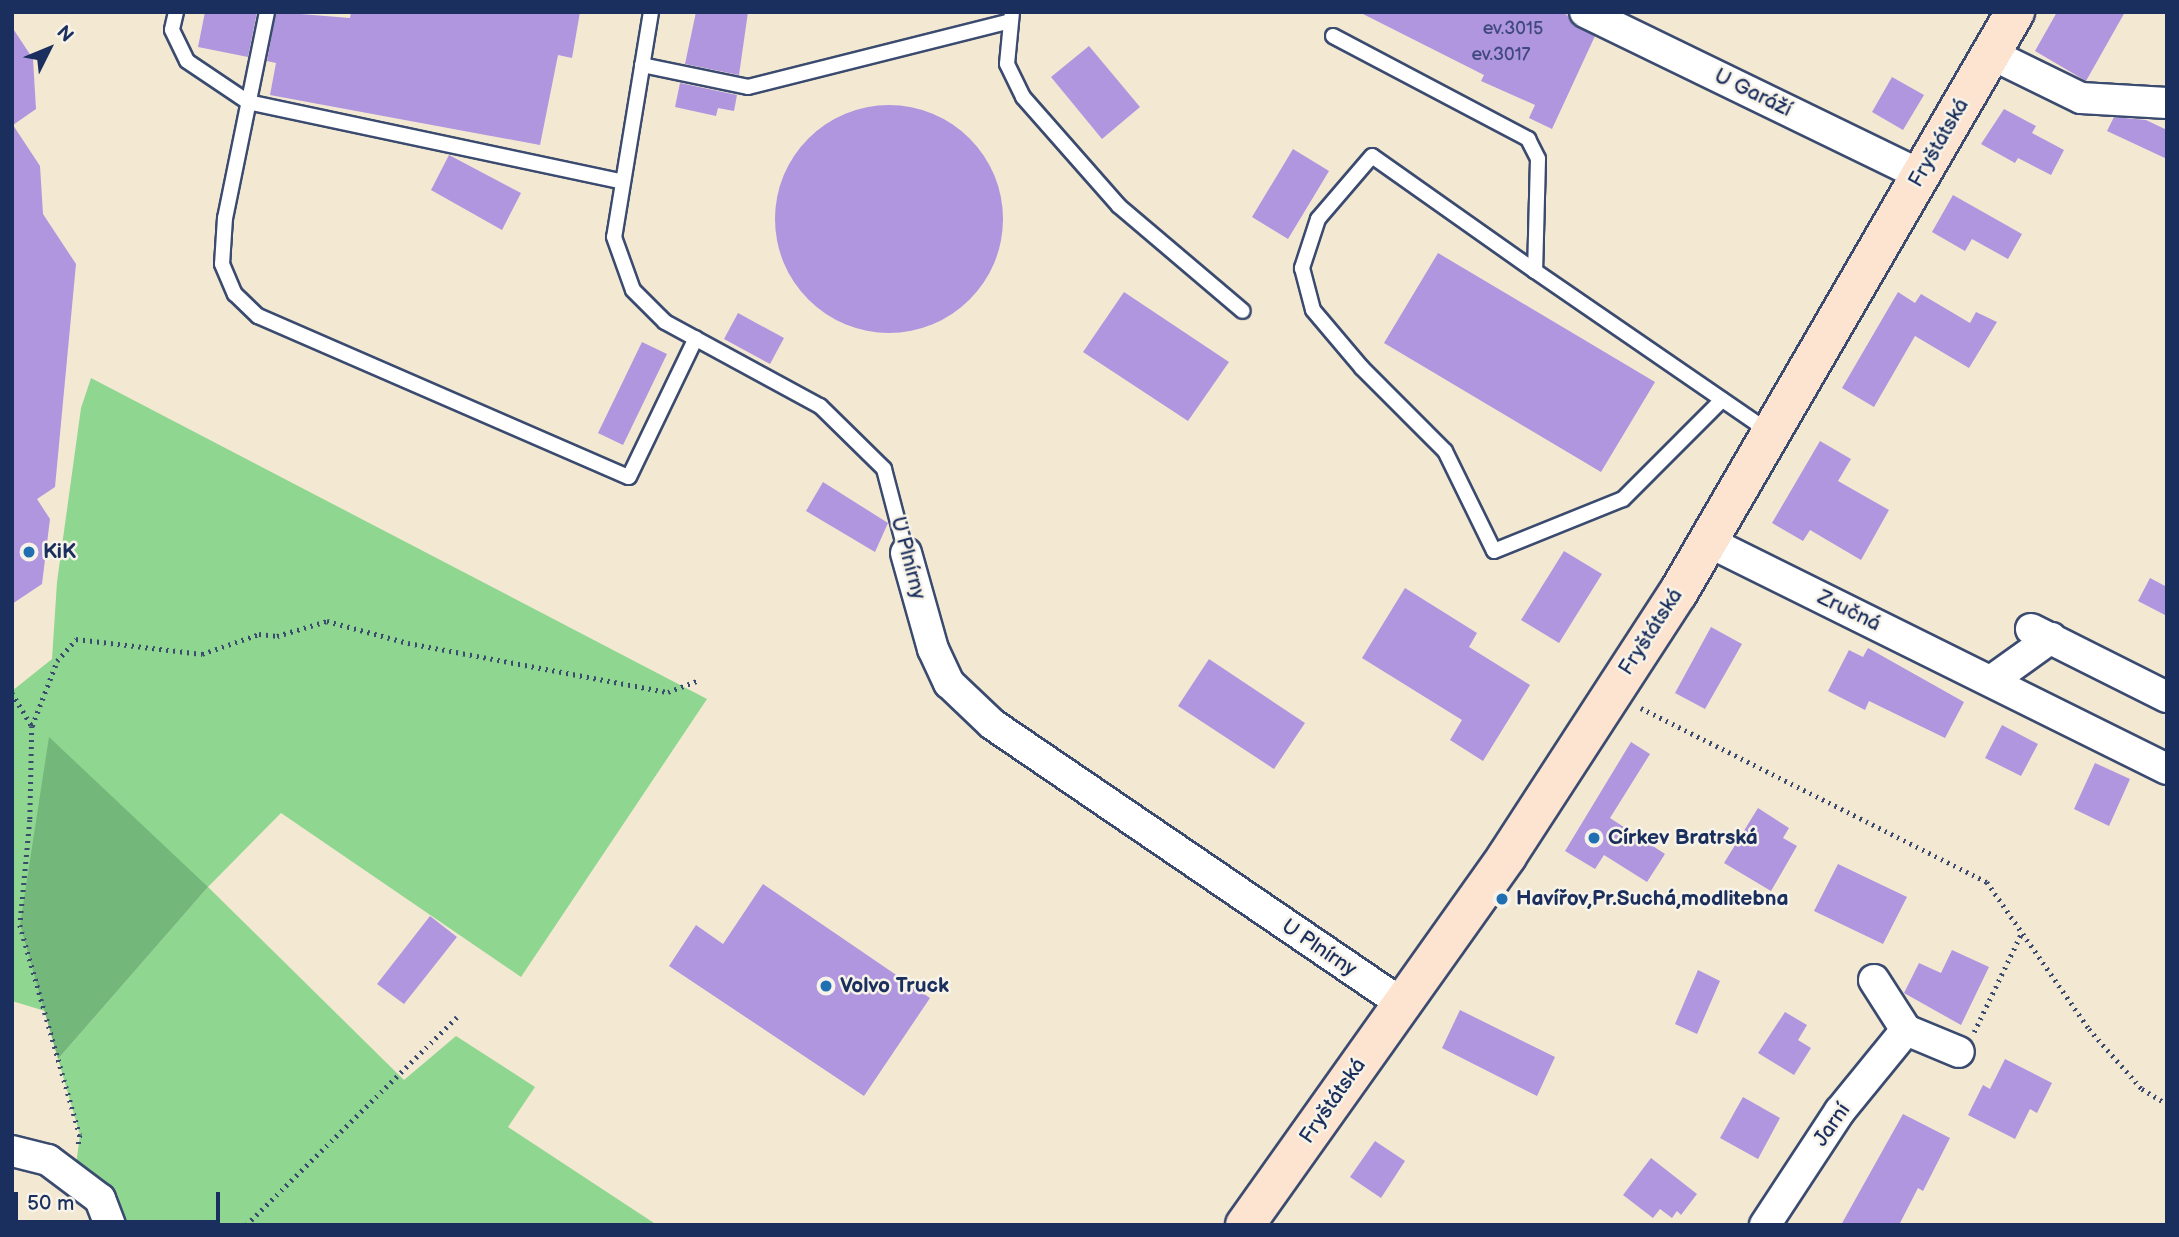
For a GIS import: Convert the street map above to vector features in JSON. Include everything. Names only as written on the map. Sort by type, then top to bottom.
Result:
[{"type":"street","name":"U Garáží","points":[[1585,12],[1920,175]]},
{"type":"street","name":"Fryštátská","points":[[1245,1225],[1507,856],[1612,694],[1707,541],[2015,12]]},
{"type":"street","points":[[1991,54],[2081,98],[2167,103]]},
{"type":"street","name":"Zručná","points":[[1707,541],[2167,769]]},
{"type":"street","name":"U Plnírny","points":[[906,553],[933,649],[949,683],[992,724],[1402,1004]]},
{"type":"street","points":[[1991,681],[2041,634],[2167,697]]},
{"type":"street","points":[[1874,980],[1906,1030],[1959,1052]]},
{"type":"street","name":"Jarní","points":[[1765,1225],[1840,1111],[1906,1030]]},
{"type":"street","points":[[12,1151],[48,1160],[100,1199],[110,1225]]},
{"type":"lane","points":[[176,12],[172,30],[187,61],[248,102],[623,182]]},
{"type":"lane","points":[[267,12],[225,218],[222,264],[235,294],[258,316],[629,477],[696,338]]},
{"type":"lane","name":"U Plnírny","points":[[651,12],[614,237],[632,290],[666,321],[820,406],[884,469],[906,553]]},
{"type":"lane","points":[[642,65],[748,87],[1011,17],[1007,64],[1023,97],[1119,206],[1243,311]]},
{"type":"lane","points":[[1333,36],[1528,139],[1538,159],[1535,271]]},
{"type":"lane","points":[[1722,400],[1623,499],[1494,551],[1445,451],[1362,368],[1313,310],[1302,268],[1318,219],[1372,156],[1770,433]]},
{"type":"path","points":[[74,1180],[80,1135],[20,925],[30,820],[32,726],[57,661],[76,639],[202,654],[259,634],[277,636],[327,621],[408,643],[668,692],[697,681]]},
{"type":"path","points":[[12,693],[32,726]]},
{"type":"path","points":[[1612,694],[1987,882],[2089,1029],[2142,1089],[2167,1104]]},
{"type":"path","points":[[1959,1052],[1971,1040],[2021,934]]},
{"type":"path","points":[[246,1225],[457,1017]]},
{"type":"green space","points":[[91,378],[707,699],[521,977],[281,813],[208,887],[20,925],[45,1011],[12,1001],[12,691],[52,659],[57,582],[81,408]]},
{"type":"green space","points":[[49,737],[208,887],[58,1059],[20,925]]},
{"type":"green space","points":[[208,887],[404,1080],[456,1036],[535,1087],[508,1127],[657,1225],[110,1225],[74,1179],[80,1135],[58,1059]]},
{"type":"building","points":[[205,12],[257,12],[248,57],[198,47]]},
{"type":"building","points":[[276,12],[350,18],[351,12],[580,12],[572,58],[558,55],[540,145],[270,95],[276,63],[267,61]]},
{"type":"building","points":[[696,12],[748,12],[739,75],[685,64]]},
{"type":"building","points":[[1359,12],[1564,12],[1577,27],[1595,36],[1552,129],[1529,118],[1535,105],[1481,81],[1484,75]]},
{"type":"building","points":[[2057,12],[2125,12],[2086,81],[2035,51]]},
{"type":"building","points":[[12,27],[33,59],[36,109],[13,125],[40,166],[43,214],[76,264],[55,487],[37,499],[50,519],[42,584],[12,604]]},
{"type":"building","points":[[1089,46],[1140,107],[1102,139],[1051,77]]},
{"type":"building","points":[[1892,77],[1924,95],[1903,130],[1872,112]]},
{"type":"building","points":[[680,83],[737,95],[734,111],[718,108],[716,116],[675,107]]},
{"type":"building","points":[[889,105],[922,110],[943,119],[961,131],[977,147],[998,186],[1003,219],[998,252],[989,273],[977,291],[961,307],[922,328],[889,333],[856,328],[835,319],[817,307],[801,291],[780,252],[775,219],[780,186],[789,165],[801,147],[817,131],[856,110]]},
{"type":"building","points":[[2004,109],[2036,126],[2032,133],[2064,150],[2051,175],[2018,158],[2015,163],[1981,144]]},
{"type":"building","points":[[2114,117],[2146,120],[2167,130],[2167,159],[2107,131]]},
{"type":"building","points":[[1293,149],[1329,171],[1288,239],[1252,217]]},
{"type":"building","points":[[449,155],[521,193],[502,230],[431,190]]},
{"type":"building","points":[[1953,195],[2022,234],[2008,259],[1972,239],[1965,251],[1932,232]]},
{"type":"building","points":[[1438,253],[1655,382],[1601,472],[1384,343]]},
{"type":"building","points":[[1124,292],[1229,362],[1188,421],[1083,352]]},
{"type":"building","points":[[1898,292],[1915,303],[1921,294],[1970,323],[1976,312],[1997,322],[1969,368],[1915,336],[1874,407],[1842,388]]},
{"type":"building","points":[[738,313],[784,338],[770,364],[724,339]]},
{"type":"building","points":[[642,342],[667,354],[623,445],[598,433]]},
{"type":"building","points":[[1820,441],[1851,459],[1838,481],[1889,510],[1861,560],[1810,530],[1803,541],[1772,523]]},
{"type":"building","points":[[823,482],[888,523],[875,552],[806,511]]},
{"type":"building","points":[[1564,551],[1602,574],[1559,643],[1521,620]]},
{"type":"building","points":[[2150,578],[2167,587],[2167,616],[2138,601]]},
{"type":"building","points":[[1405,588],[1477,633],[1469,647],[1530,685],[1483,761],[1450,740],[1462,720],[1362,658]]},
{"type":"building","points":[[1711,627],[1742,644],[1705,709],[1675,693]]},
{"type":"building","points":[[1868,648],[1964,702],[1945,738],[1869,701],[1865,710],[1828,691],[1849,650],[1863,657]]},
{"type":"building","points":[[1209,659],[1305,723],[1274,769],[1178,706]]},
{"type":"building","points":[[2002,725],[2038,744],[2021,776],[1985,758]]},
{"type":"building","points":[[1631,742],[1650,754],[1610,818],[1665,854],[1647,882],[1604,855],[1595,869],[1565,851]]},
{"type":"building","points":[[2095,763],[2130,779],[2109,826],[2074,809]]},
{"type":"building","points":[[1758,808],[1789,828],[1783,838],[1797,846],[1771,891],[1724,863]]},
{"type":"building","points":[[1838,864],[1907,897],[1883,944],[1814,911]]},
{"type":"building","points":[[763,884],[930,998],[864,1096],[669,966],[696,925],[723,944]]},
{"type":"building","points":[[430,916],[457,937],[404,1004],[377,984]]},
{"type":"building","points":[[1952,950],[1989,967],[1961,1025],[1904,993],[1919,963],[1941,973]]},
{"type":"building","points":[[1698,970],[1720,981],[1697,1034],[1675,1024]]},
{"type":"building","points":[[1460,1010],[1555,1057],[1537,1096],[1442,1048]]},
{"type":"building","points":[[1785,1012],[1807,1025],[1798,1040],[1811,1048],[1794,1075],[1758,1053]]},
{"type":"building","points":[[2005,1059],[2052,1083],[2037,1113],[2030,1109],[2015,1139],[1968,1115],[1983,1085],[1990,1089]]},
{"type":"building","points":[[1743,1097],[1780,1118],[1758,1159],[1720,1138]]},
{"type":"building","points":[[1903,1114],[1950,1138],[1923,1191],[1918,1188],[1899,1225],[1841,1225]]},
{"type":"building","points":[[1375,1141],[1405,1161],[1381,1198],[1350,1177]]},
{"type":"building","points":[[1651,1158],[1697,1194],[1681,1215],[1677,1211],[1672,1218],[1660,1209],[1653,1218],[1623,1195]]},
{"type":"place","name":"KiK","points":[[29,552]]},
{"type":"place","name":"Církev Bratrská","points":[[1594,838]]},
{"type":"place","name":"Havířov,Pr.Suchá,modlitebna","points":[[1502,899]]},
{"type":"place","name":"Volvo Truck","points":[[826,986]]}]
